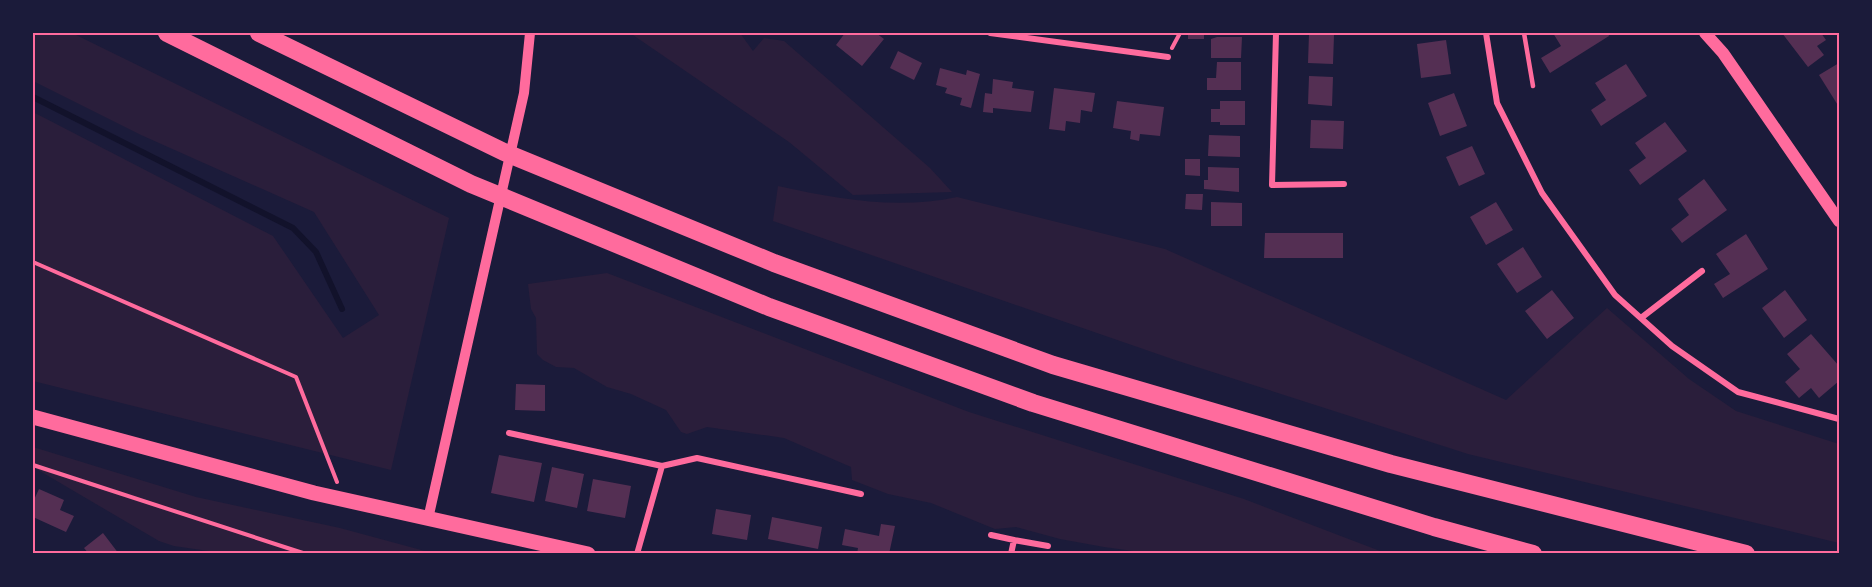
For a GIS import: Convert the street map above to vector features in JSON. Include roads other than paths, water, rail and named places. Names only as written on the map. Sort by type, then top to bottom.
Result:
[{"type":"highway","points":[[167,33],[471,184],[769,307],[1033,403],[1434,527],[1533,554]]},
{"type":"highway","points":[[259,33],[504,152],[774,263],[1053,365],[1402,467],[1746,554]]},
{"type":"main road","points":[[1705,33],[1723,53],[1839,221]]},
{"type":"main road","points":[[33,417],[343,500],[588,554]]},
{"type":"street","points":[[428,519],[524,93],[530,33]]},
{"type":"street","points":[[990,33],[1168,57]]},
{"type":"street","points":[[1276,33],[1272,185],[1344,184]]},
{"type":"street","points":[[1486,33],[1497,103],[1542,193],[1615,295],[1672,346],[1738,392],[1839,419]]},
{"type":"street","points":[[1641,318],[1702,271]]},
{"type":"street","points":[[509,433],[662,466],[697,458],[861,494]]},
{"type":"street","points":[[637,554],[662,466]]},
{"type":"street","points":[[991,535],[1048,546]]},
{"type":"street","points":[[1011,554],[1014,540]]},
{"type":"lane","points":[[1524,33],[1533,86]]},
{"type":"waterway","points":[[33,97],[293,228],[316,252],[342,309]]}]
